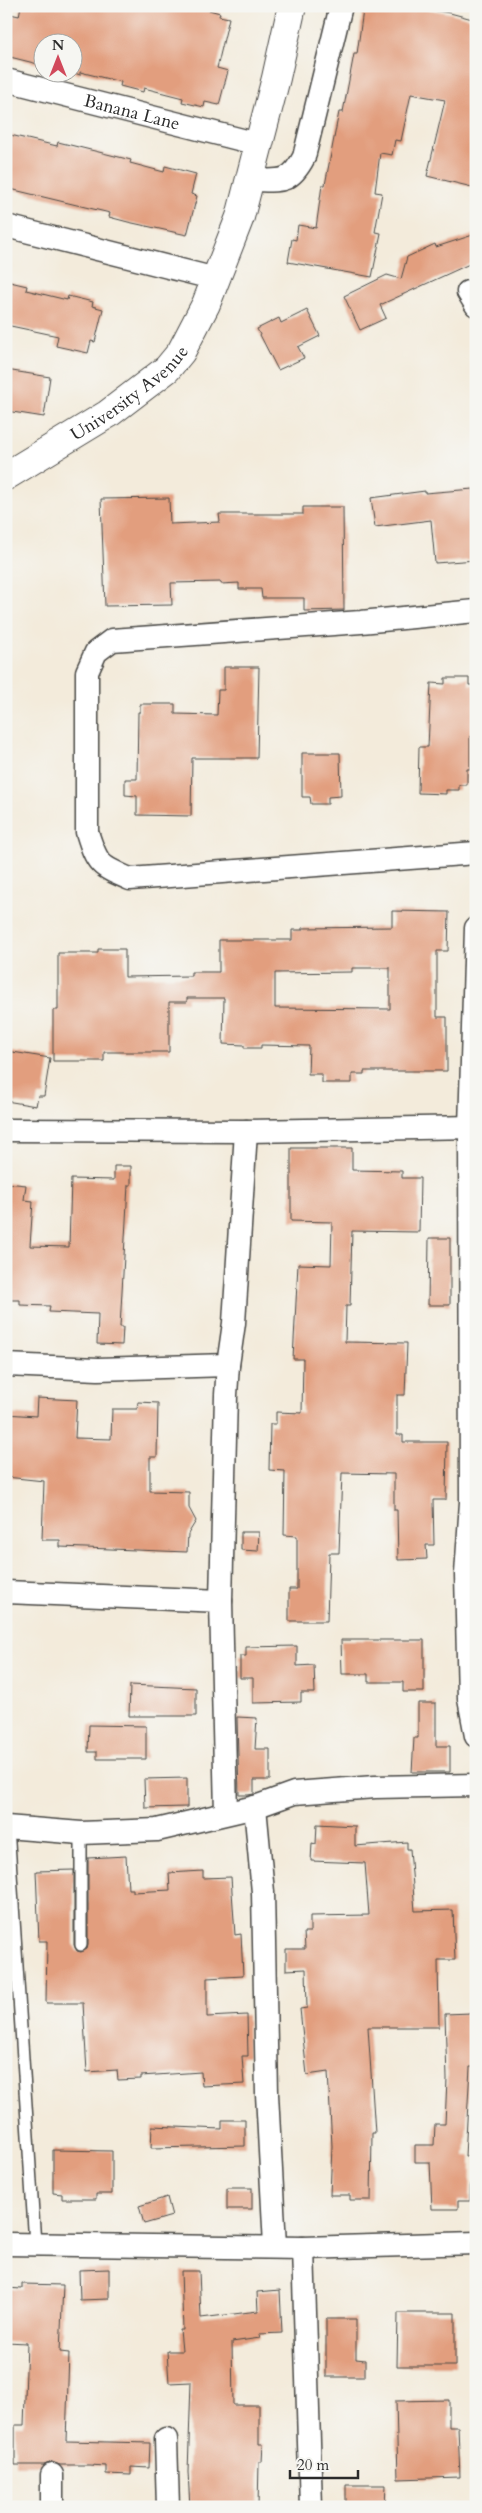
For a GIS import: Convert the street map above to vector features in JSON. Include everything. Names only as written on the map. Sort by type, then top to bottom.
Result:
[{"type":"street","name":"University Avenue","points":[[6,476],[108,414],[167,369],[181,352],[216,279],[240,217],[276,78],[292,6]]},
{"type":"street","points":[[249,180],[282,180],[296,174],[304,157],[341,6]]},
{"type":"street","name":"Banana Lane","points":[[6,80],[258,144]]},
{"type":"street","points":[[6,226],[216,279]]},
{"type":"street","points":[[476,611],[361,622],[112,640],[96,652],[87,672],[87,692],[88,832],[94,857],[108,870],[130,879],[476,853]]},
{"type":"street","points":[[476,928],[471,1502],[466,1574],[470,1700],[476,1736]]},
{"type":"street","points":[[6,1130],[246,1131],[473,1127]]},
{"type":"street","points":[[226,1813],[220,1600],[228,1365],[234,1323],[246,1131]]},
{"type":"street","points":[[6,1365],[98,1369],[228,1365]]},
{"type":"street","points":[[6,1592],[220,1600]]},
{"type":"street","points":[[7,1827],[82,1833],[157,1830],[255,1807],[294,1792],[476,1785]]},
{"type":"street","points":[[255,1807],[263,1892],[268,2094],[275,2246]]},
{"type":"street","points":[[6,2244],[275,2246],[303,2248],[476,2243]]},
{"type":"street","points":[[303,2248],[311,2507]]},
{"type":"street","points":[[166,2439],[168,2507]]},
{"type":"street","points":[[52,2475],[52,2507]]},
{"type":"lane","points":[[7,1827],[34,2244]]},
{"type":"lane","points":[[82,1833],[82,1946]]},
{"type":"building","points":[[21,6],[194,6],[220,13],[219,16],[229,18],[217,68],[228,71],[219,105],[205,102],[204,107],[182,102],[183,98],[144,88],[143,92],[120,86],[121,82],[82,72],[82,32],[32,32],[32,62],[6,56],[6,13],[19,16]]},
{"type":"building","points":[[369,6],[406,6],[450,13],[476,20],[476,188],[427,176],[445,100],[411,94],[401,141],[395,140],[392,155],[380,153],[375,192],[382,193],[375,232],[381,233],[372,277],[288,262],[292,239],[296,240],[298,225],[316,228],[322,185],[325,185],[339,112],[343,112],[354,54],[357,54],[363,10],[368,11]]},
{"type":"building","points":[[6,134],[57,146],[58,142],[131,160],[130,163],[164,172],[165,166],[196,174],[191,194],[197,196],[187,235],[128,222],[109,217],[110,213],[6,188]]},
{"type":"building","points":[[476,234],[476,261],[380,305],[386,318],[360,330],[344,296],[387,275],[401,279],[407,257],[435,244],[436,247]]},
{"type":"building","points":[[6,281],[27,286],[26,290],[67,300],[68,296],[93,302],[92,306],[103,309],[95,342],[91,341],[88,353],[56,346],[58,336],[6,325]]},
{"type":"building","points":[[307,310],[320,336],[298,347],[304,358],[278,370],[257,329],[279,318],[281,323]]},
{"type":"building","points":[[6,370],[50,377],[44,417],[6,411]]},
{"type":"building","points":[[473,489],[476,560],[435,563],[431,520],[375,527],[371,498],[425,491],[425,493]]},
{"type":"building","points":[[169,498],[170,524],[220,522],[219,514],[303,514],[303,507],[343,507],[344,610],[304,611],[304,598],[262,598],[261,589],[239,589],[239,583],[221,584],[221,582],[171,583],[172,605],[105,606],[101,499]]},
{"type":"building","points":[[224,667],[259,667],[257,758],[192,758],[191,816],[137,815],[137,796],[125,795],[125,779],[137,779],[138,712],[140,712],[140,704],[175,704],[175,714],[217,715],[218,690],[224,690]]},
{"type":"building","points":[[445,678],[469,678],[469,685],[476,685],[476,736],[470,736],[470,769],[467,769],[467,785],[459,785],[459,790],[446,790],[446,794],[418,793],[419,747],[428,747],[431,683],[445,684]]},
{"type":"building","points":[[302,753],[340,753],[341,796],[328,797],[328,804],[311,804],[310,797],[302,797]]},
{"type":"building","points":[[392,911],[449,912],[448,951],[437,951],[437,1017],[447,1017],[447,1071],[364,1071],[364,1074],[352,1074],[352,1083],[322,1083],[322,1074],[308,1074],[309,1046],[261,1045],[261,1048],[244,1048],[244,1045],[223,1044],[224,998],[187,998],[187,1002],[169,1002],[169,1052],[104,1052],[104,1061],[53,1061],[53,1010],[58,1010],[58,953],[98,953],[98,949],[125,949],[125,977],[191,976],[191,972],[219,972],[219,940],[292,940],[292,930],[302,930],[302,928],[392,927]],"holes":[[[352,968],[390,968],[390,1009],[275,1008],[275,973],[352,972]]]},
{"type":"building","points":[[6,1051],[50,1058],[44,1096],[38,1096],[36,1106],[6,1101]]},
{"type":"building","points":[[291,1148],[352,1148],[352,1170],[402,1171],[402,1178],[420,1178],[419,1232],[352,1231],[350,1306],[346,1306],[345,1342],[407,1343],[405,1395],[397,1395],[397,1435],[403,1435],[403,1442],[447,1442],[446,1500],[433,1500],[434,1545],[426,1545],[427,1559],[398,1560],[397,1510],[394,1510],[394,1474],[342,1473],[339,1553],[329,1553],[327,1621],[289,1621],[289,1589],[297,1589],[297,1536],[284,1535],[285,1471],[269,1470],[270,1424],[276,1424],[276,1412],[302,1413],[303,1359],[293,1359],[298,1264],[331,1265],[332,1222],[291,1221]]},
{"type":"building","points":[[114,1166],[131,1166],[131,1185],[128,1185],[120,1327],[123,1327],[122,1345],[97,1344],[98,1314],[49,1312],[50,1306],[20,1305],[20,1300],[6,1300],[6,1183],[26,1185],[24,1200],[33,1201],[30,1246],[69,1247],[71,1179],[114,1180]]},
{"type":"building","points":[[429,1238],[450,1238],[450,1305],[428,1305]]},
{"type":"building","points":[[37,1398],[77,1400],[75,1438],[111,1439],[112,1409],[137,1409],[138,1402],[158,1403],[157,1457],[150,1457],[150,1491],[189,1492],[189,1508],[196,1521],[188,1534],[187,1552],[60,1547],[60,1540],[42,1540],[44,1481],[6,1477],[6,1414],[36,1416]]},
{"type":"building","points":[[241,1532],[259,1532],[258,1551],[241,1550]]},
{"type":"building","points":[[341,1640],[424,1640],[424,1692],[403,1692],[403,1682],[368,1682],[368,1674],[342,1674]]},
{"type":"building","points":[[297,1646],[297,1666],[314,1665],[315,1693],[301,1693],[301,1702],[253,1703],[253,1678],[240,1678],[240,1656],[246,1656],[246,1647]]},
{"type":"building","points":[[130,1685],[196,1688],[196,1716],[129,1716]]},
{"type":"building","points":[[418,1703],[436,1703],[436,1746],[450,1746],[450,1772],[412,1772],[414,1738],[418,1738]]},
{"type":"building","points":[[237,1717],[257,1718],[255,1749],[270,1749],[270,1780],[254,1780],[254,1794],[239,1795]]},
{"type":"building","points":[[89,1725],[146,1726],[146,1759],[97,1759],[97,1752],[88,1752]]},
{"type":"building","points":[[187,1778],[187,1807],[145,1808],[144,1779]]},
{"type":"building","points":[[317,1824],[355,1826],[355,1846],[407,1842],[407,1849],[410,1849],[415,1911],[453,1910],[455,1960],[438,1960],[439,2027],[368,2027],[375,2133],[372,2133],[371,2200],[350,2200],[350,2195],[330,2195],[332,2146],[328,2072],[307,2075],[300,2009],[307,2008],[306,1969],[286,1970],[286,1949],[305,1949],[304,1932],[310,1932],[310,1916],[369,1915],[365,1863],[311,1861],[312,1843],[316,1844]]},
{"type":"building","points":[[126,1856],[128,1889],[133,1889],[133,1892],[170,1890],[169,1873],[203,1871],[203,1878],[231,1877],[235,1935],[241,1934],[243,1976],[207,1978],[207,2017],[247,2015],[248,2056],[242,2056],[244,2084],[202,2086],[201,2072],[141,2076],[141,2079],[118,2080],[117,2070],[87,2072],[83,2003],[46,2003],[47,1941],[39,1941],[36,1871],[74,1870],[74,1945],[77,1951],[81,1952],[87,1949],[88,1945],[88,1858]]},
{"type":"building","points":[[472,2013],[474,2067],[470,2067],[465,2156],[471,2156],[470,2201],[458,2201],[458,2209],[432,2209],[430,2162],[415,2162],[415,2145],[434,2145],[435,2124],[445,2124],[447,2079],[445,2014]]},
{"type":"building","points":[[222,2120],[245,2120],[245,2146],[151,2148],[152,2126],[222,2129]]},
{"type":"building","points":[[53,2150],[112,2151],[112,2194],[96,2194],[96,2199],[62,2199],[62,2194],[53,2193]]},
{"type":"building","points":[[227,2188],[252,2188],[252,2209],[227,2209]]},
{"type":"building","points":[[167,2197],[172,2216],[144,2224],[139,2206]]},
{"type":"building","points":[[109,2269],[109,2299],[80,2300],[79,2270]]},
{"type":"building","points":[[181,2271],[199,2271],[201,2318],[258,2311],[257,2292],[280,2290],[282,2333],[259,2334],[260,2338],[232,2342],[233,2405],[259,2405],[259,2444],[263,2444],[262,2462],[259,2462],[258,2507],[190,2507],[188,2472],[191,2382],[169,2383],[167,2351],[182,2351],[180,2330],[183,2330]]},
{"type":"building","points":[[22,2284],[63,2285],[60,2352],[69,2353],[66,2441],[150,2443],[149,2468],[131,2467],[131,2475],[106,2474],[106,2466],[60,2465],[52,2462],[44,2465],[15,2465],[15,2425],[24,2425],[27,2343],[6,2342],[6,2288],[22,2289]]},
{"type":"building","points":[[398,2313],[455,2313],[455,2366],[397,2366]]},
{"type":"building","points":[[326,2319],[356,2319],[356,2359],[365,2360],[365,2377],[326,2377]]},
{"type":"building","points":[[449,2400],[449,2427],[458,2427],[460,2477],[398,2479],[396,2401]]},
{"type":"building","points":[[346,2485],[386,2485],[385,2507],[346,2507]]}]
